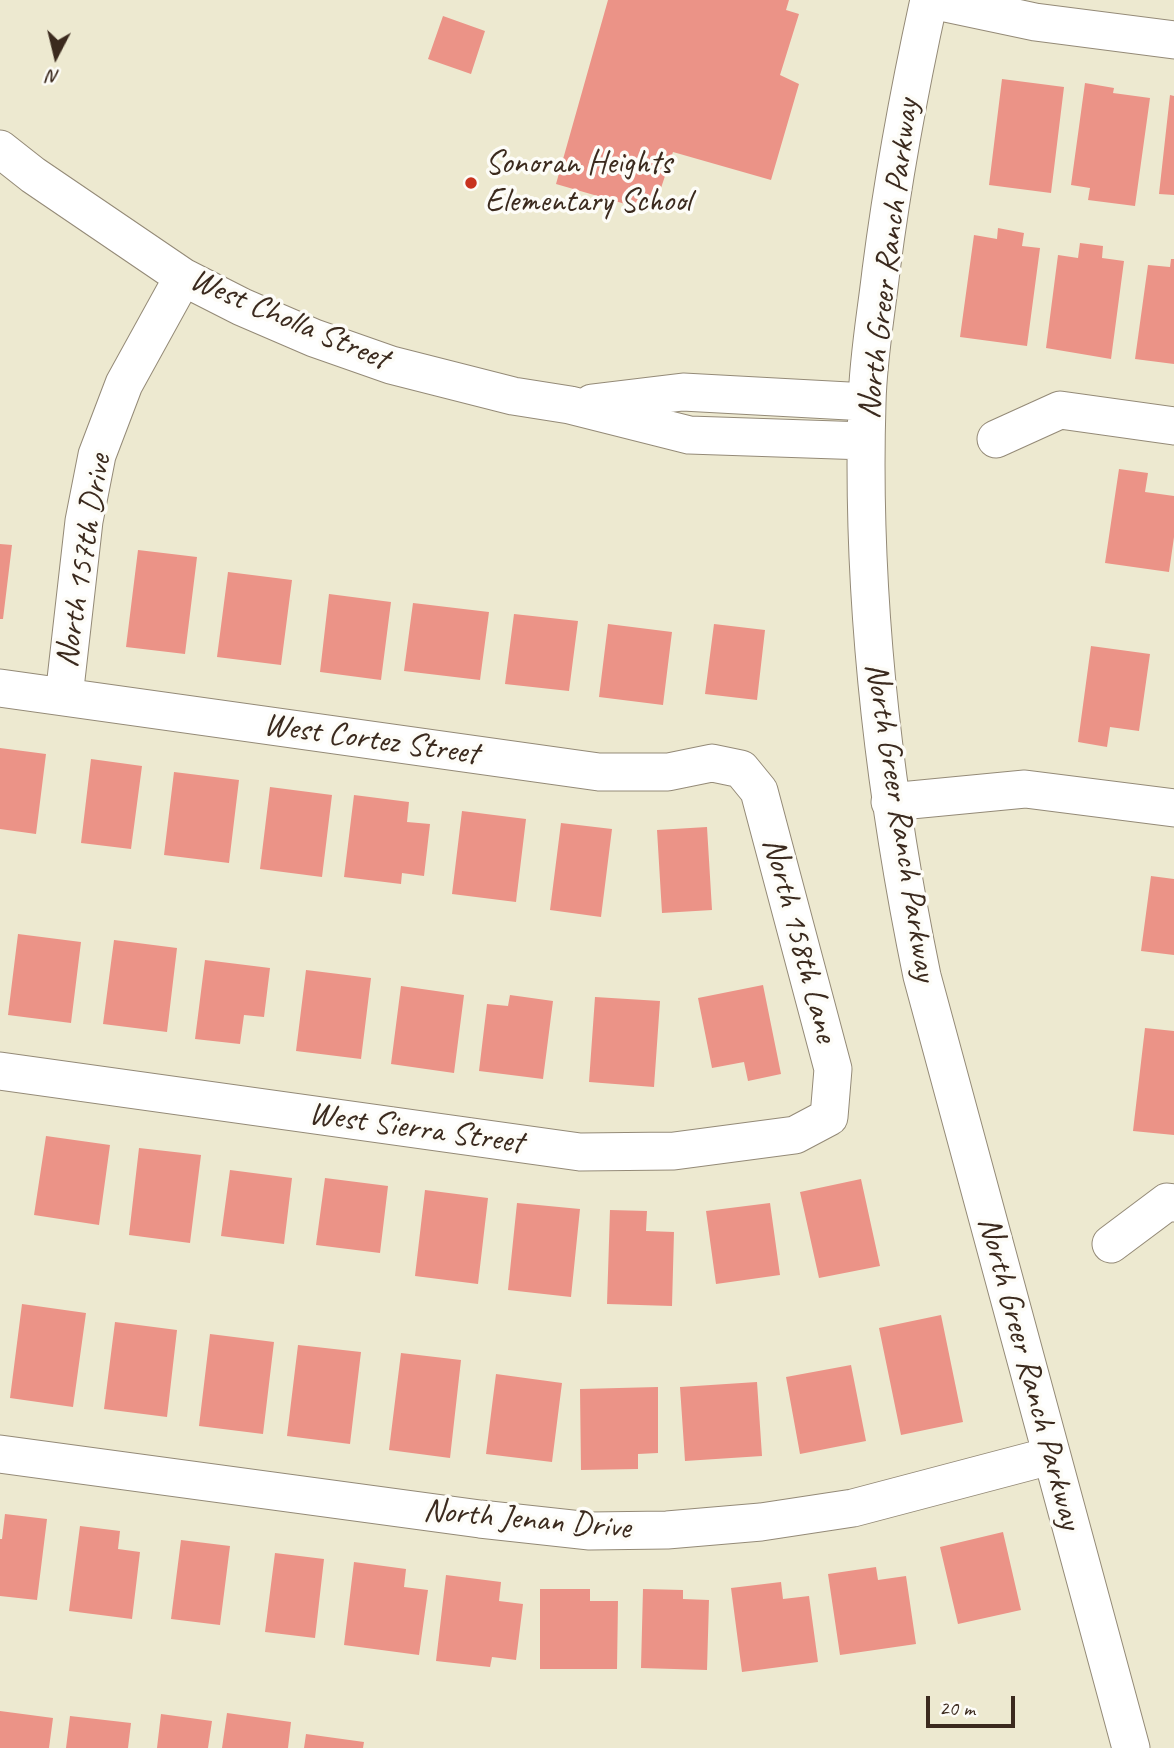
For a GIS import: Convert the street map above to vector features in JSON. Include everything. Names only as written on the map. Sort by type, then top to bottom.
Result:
[{"type":"street","points":[[930,0],[1035,22],[1174,40]]},
{"type":"street","name":"North Greer Ranch Parkway","points":[[930,0],[892,184],[867,402],[869,600],[890,802],[900,869],[922,976],[1131,1748]]},
{"type":"street","name":"West Cholla Street","points":[[0,149],[183,276],[242,307],[302,333],[391,365],[513,396],[570,405],[689,435],[866,442]]},
{"type":"street","name":"North 157th Drive","points":[[64,697],[84,521],[97,455],[124,384],[183,276]]},
{"type":"street","name":"West Cholla Street","points":[[570,405],[683,392],[867,402]]},
{"type":"street","points":[[996,439],[1060,411],[1174,426]]},
{"type":"street","name":"West Cortez Street","points":[[0,688],[600,772],[668,772],[712,763],[741,769]]},
{"type":"street","name":"North 158th Lane","points":[[741,769],[759,791],[834,1069],[829,1117]]},
{"type":"street","points":[[890,802],[1025,789],[1174,808]]},
{"type":"street","name":"West Sierra Street","points":[[0,1071],[580,1152],[674,1151],[795,1135],[829,1117]]},
{"type":"street","points":[[1111,1244],[1167,1202],[1174,1203]]},
{"type":"street","name":"North Jenan Drive","points":[[0,1454],[466,1517],[590,1531],[694,1528],[761,1522],[853,1508],[1050,1456]]},
{"type":"building","points":[[608,0],[789,0],[786,10],[799,14],[780,75],[799,84],[771,180],[673,152],[653,212],[556,184]]},
{"type":"building","points":[[443,16],[485,31],[471,74],[428,59]]},
{"type":"building","points":[[1002,79],[1064,87],[1051,193],[989,185]]},
{"type":"building","points":[[1085,83],[1114,88],[1113,93],[1150,98],[1135,206],[1088,200],[1090,188],[1071,185]]},
{"type":"building","points":[[1170,95],[1174,96],[1174,195],[1159,194]]},
{"type":"building","points":[[998,228],[1024,233],[1022,246],[1040,248],[1027,346],[960,337],[974,235],[997,239]]},
{"type":"building","points":[[1080,243],[1103,246],[1102,258],[1124,261],[1111,359],[1046,348],[1058,255],[1078,258]]},
{"type":"building","points":[[1171,259],[1174,259],[1174,364],[1135,359],[1148,265],[1170,267]]},
{"type":"building","points":[[1119,469],[1148,473],[1145,492],[1174,496],[1174,537],[1169,572],[1105,563]]},
{"type":"building","points":[[0,544],[12,545],[3,619],[0,619]]},
{"type":"building","points":[[138,550],[197,557],[185,654],[126,647]]},
{"type":"building","points":[[228,572],[292,580],[281,665],[217,657]]},
{"type":"building","points":[[329,594],[391,602],[381,680],[320,672]]},
{"type":"building","points":[[413,603],[489,612],[480,680],[404,671]]},
{"type":"building","points":[[514,614],[578,621],[569,691],[505,684]]},
{"type":"building","points":[[608,624],[672,632],[663,705],[599,697]]},
{"type":"building","points":[[714,624],[765,630],[757,700],[705,694]]},
{"type":"building","points":[[1091,646],[1150,654],[1139,731],[1110,727],[1107,747],[1078,742]]},
{"type":"building","points":[[0,748],[46,754],[36,834],[0,829]]},
{"type":"building","points":[[91,759],[142,766],[131,849],[81,843]]},
{"type":"building","points":[[174,772],[239,780],[229,863],[164,855]]},
{"type":"building","points":[[270,787],[332,795],[322,877],[260,869]]},
{"type":"building","points":[[354,795],[409,802],[407,822],[430,824],[424,876],[402,873],[401,884],[344,877]]},
{"type":"building","points":[[462,811],[526,819],[516,902],[452,894]]},
{"type":"building","points":[[561,823],[612,829],[601,917],[550,910]]},
{"type":"building","points":[[707,827],[712,910],[662,913],[657,830]]},
{"type":"building","points":[[1151,876],[1174,879],[1174,955],[1141,951]]},
{"type":"building","points":[[18,934],[81,942],[71,1023],[8,1015]]},
{"type":"building","points":[[114,940],[177,948],[167,1032],[103,1024]]},
{"type":"building","points":[[205,960],[270,968],[264,1017],[244,1015],[240,1044],[195,1039]]},
{"type":"building","points":[[306,970],[371,978],[361,1059],[296,1051]]},
{"type":"building","points":[[763,985],[781,1074],[748,1081],[744,1062],[712,1068],[698,998]]},
{"type":"building","points":[[401,986],[464,995],[454,1073],[391,1064]]},
{"type":"building","points":[[510,995],[553,1001],[543,1079],[479,1071],[487,1004],[508,1006]]},
{"type":"building","points":[[595,997],[660,1001],[654,1087],[589,1082]]},
{"type":"building","points":[[1145,1028],[1174,1031],[1174,1135],[1133,1131]]},
{"type":"building","points":[[46,1136],[110,1145],[99,1225],[34,1215]]},
{"type":"building","points":[[139,1148],[201,1155],[190,1243],[129,1235]]},
{"type":"building","points":[[230,1170],[292,1178],[284,1244],[221,1236]]},
{"type":"building","points":[[325,1178],[388,1186],[380,1253],[316,1245]]},
{"type":"building","points":[[861,1179],[880,1266],[819,1278],[800,1192]]},
{"type":"building","points":[[425,1190],[488,1198],[478,1284],[415,1276]]},
{"type":"building","points":[[517,1203],[580,1209],[571,1297],[508,1290]]},
{"type":"building","points":[[770,1203],[780,1275],[716,1284],[706,1211]]},
{"type":"building","points":[[610,1210],[647,1211],[646,1231],[674,1232],[672,1306],[607,1304]]},
{"type":"building","points":[[22,1304],[86,1313],[73,1407],[10,1398]]},
{"type":"building","points":[[941,1315],[963,1422],[901,1435],[879,1328]]},
{"type":"building","points":[[115,1322],[177,1330],[167,1417],[104,1409]]},
{"type":"building","points":[[210,1334],[274,1342],[263,1434],[199,1426]]},
{"type":"building","points":[[298,1345],[361,1352],[350,1444],[287,1436]]},
{"type":"building","points":[[401,1353],[461,1360],[450,1458],[389,1450]]},
{"type":"building","points":[[851,1365],[866,1441],[800,1454],[786,1377]]},
{"type":"building","points":[[496,1374],[562,1383],[552,1462],[486,1454]]},
{"type":"building","points":[[757,1382],[762,1456],[685,1461],[680,1387]]},
{"type":"building","points":[[658,1387],[658,1453],[638,1454],[638,1469],[581,1470],[580,1389]]},
{"type":"building","points":[[5,1514],[47,1519],[37,1600],[0,1596],[0,1539]]},
{"type":"building","points":[[80,1526],[120,1531],[118,1549],[140,1552],[132,1619],[69,1611]]},
{"type":"building","points":[[1003,1532],[1021,1610],[958,1624],[940,1547]]},
{"type":"building","points":[[181,1540],[230,1546],[220,1625],[171,1619]]},
{"type":"building","points":[[275,1553],[324,1559],[315,1638],[265,1632]]},
{"type":"building","points":[[354,1562],[406,1569],[404,1587],[428,1590],[419,1655],[344,1645]]},
{"type":"building","points":[[876,1567],[878,1580],[906,1576],[916,1644],[840,1655],[828,1574]]},
{"type":"building","points":[[446,1575],[501,1582],[499,1601],[523,1604],[516,1660],[492,1657],[490,1667],[436,1661]]},
{"type":"building","points":[[781,1582],[783,1599],[809,1596],[818,1662],[742,1672],[731,1588]]},
{"type":"building","points":[[540,1589],[590,1589],[590,1601],[618,1601],[617,1669],[540,1669]]},
{"type":"building","points":[[643,1589],[683,1590],[683,1599],[709,1600],[707,1670],[641,1668]]},
{"type":"building","points":[[0,1711],[53,1718],[49,1748],[0,1748]]},
{"type":"building","points":[[227,1713],[291,1722],[288,1748],[222,1748]]},
{"type":"building","points":[[161,1714],[212,1721],[208,1748],[157,1748]]},
{"type":"building","points":[[70,1716],[131,1723],[128,1748],[66,1748]]},
{"type":"building","points":[[306,1734],[364,1742],[363,1748],[304,1748]]},
{"type":"place","name":"Sonoran Heights Elementary School","points":[[471,183]]}]
